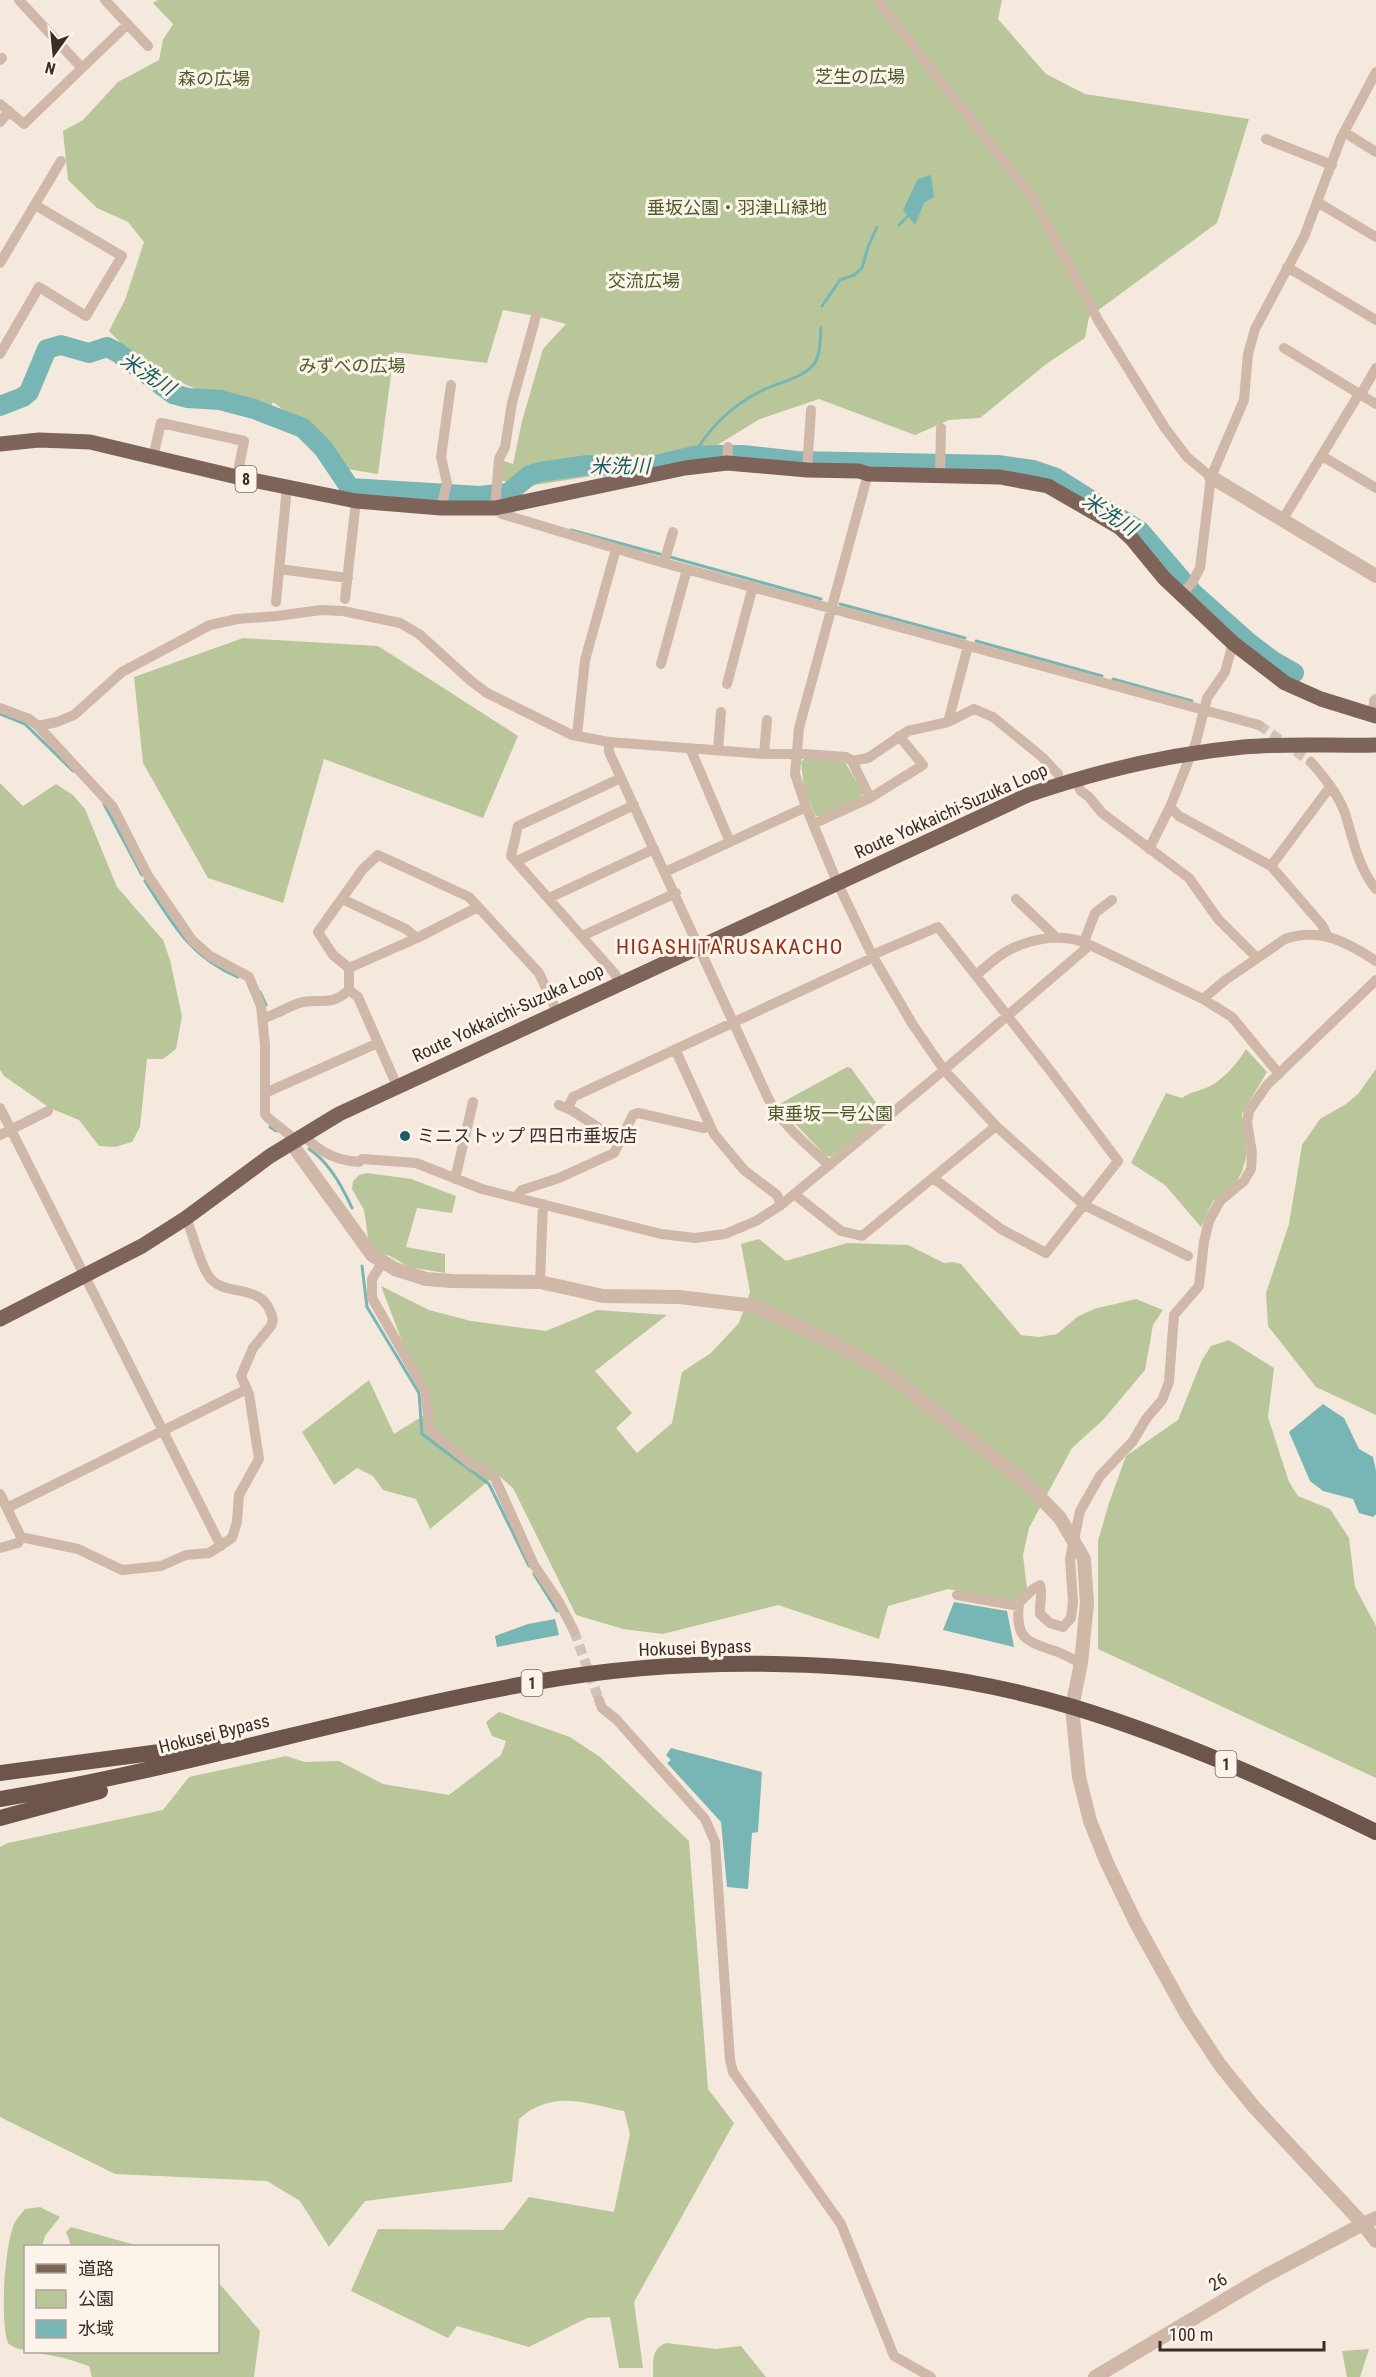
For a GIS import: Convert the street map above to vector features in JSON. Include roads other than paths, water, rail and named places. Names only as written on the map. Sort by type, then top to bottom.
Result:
[{"type":"highway","name":"Hokusei Bypass","points":[[0,1799],[137,1773],[291,1735],[537,1682],[608,1671],[677,1666],[819,1666],[892,1672],[970,1683],[1072,1707],[1150,1732],[1297,1794],[1376,1832]]},
{"type":"highway","name":"1","points":[[0,1773],[291,1735]]},
{"type":"highway","name":"1","points":[[0,1818],[291,1735]]},
{"type":"main road","name":"8","points":[[0,444],[39,440],[90,442],[237,477],[356,501],[442,505],[495,505],[685,468],[728,457],[808,469],[859,471],[868,474],[940,470],[1014,478],[1048,486],[1119,527],[1132,539],[1164,578],[1186,589],[1233,644],[1285,683],[1321,699],[1376,715]]},
{"type":"main road","name":"Route Yokkaichi-Suzuka Loop","points":[[0,1319],[142,1246],[186,1218],[296,1139],[339,1114],[998,807],[1074,779],[1138,762],[1190,753],[1245,747],[1376,745]]},
{"type":"street","points":[[19,0],[82,68]]},
{"type":"street","points":[[105,0],[148,46]]},
{"type":"street","points":[[877,0],[1032,197],[1098,320],[1165,428],[1187,457],[1211,477],[1376,576]]},
{"type":"street","points":[[0,104],[24,124],[128,24]]},
{"type":"street","points":[[1186,589],[1197,576],[1201,562],[1211,477],[1244,400],[1248,354],[1252,338],[1264,309],[1304,237],[1344,132],[1376,72]]},
{"type":"street","points":[[0,122],[9,111]]},
{"type":"street","points":[[1344,132],[1376,152]]},
{"type":"street","points":[[1266,139],[1332,165]]},
{"type":"street","points":[[0,263],[61,161]]},
{"type":"street","points":[[1317,202],[1376,237]]},
{"type":"street","points":[[0,354],[39,287],[86,316],[122,256],[35,205]]},
{"type":"street","points":[[1287,267],[1376,320]]},
{"type":"street","points":[[536,316],[512,403],[505,447],[499,459],[495,505],[502,514],[616,549],[666,558],[687,569],[1259,725]]},
{"type":"street","points":[[1284,348],[1376,404]]},
{"type":"street","points":[[1283,519],[1376,369]]},
{"type":"street","points":[[442,505],[447,483],[441,457],[451,385]]},
{"type":"street","points":[[808,469],[811,410]]},
{"type":"street","points":[[153,457],[161,423],[244,441],[237,477]]},
{"type":"street","points":[[940,470],[941,428]]},
{"type":"street","points":[[1322,456],[1376,488]]},
{"type":"street","points":[[868,474],[799,728],[795,774],[806,807],[837,882],[873,956],[913,1025],[944,1070],[996,1126],[1084,1205],[1188,1256]]},
{"type":"street","points":[[276,602],[287,487]]},
{"type":"street","points":[[345,599],[356,501]]},
{"type":"street","points":[[666,558],[673,532]]},
{"type":"street","points":[[577,735],[585,660],[616,549]]},
{"type":"street","points":[[279,569],[348,578]]},
{"type":"street","points":[[661,664],[687,569]]},
{"type":"street","points":[[727,684],[753,586]]},
{"type":"street","points":[[38,726],[74,715],[122,672],[210,625],[237,619],[321,610],[343,611],[400,623],[419,634],[487,693],[529,715],[577,735],[609,742],[764,754],[846,757],[852,761],[870,798]]},
{"type":"street","points":[[1149,849],[1170,807],[1196,741],[1203,710],[1225,672],[1233,644]]},
{"type":"street","points":[[948,722],[968,646]]},
{"type":"street","points":[[1376,702],[1376,715]]},
{"type":"street","points":[[0,708],[29,719],[38,726],[113,807],[147,874],[192,940],[210,956],[252,983],[266,1017],[267,1118],[296,1139],[347,1223],[372,1255],[382,1263],[426,1279],[540,1282],[603,1296],[679,1297],[755,1306],[838,1345],[886,1372],[1026,1483],[1060,1518],[1084,1559],[1087,1603],[1081,1664],[1072,1707],[1079,1777],[1090,1821],[1107,1863],[1136,1923],[1187,2015],[1220,2065],[1254,2107],[1370,2221],[1376,2241]]},
{"type":"street","points":[[852,761],[868,758],[899,736],[948,722],[974,709],[987,713],[1042,757],[1058,774]]},
{"type":"street","points":[[718,750],[722,712]]},
{"type":"street","points":[[764,754],[767,720]]},
{"type":"street","points":[[813,824],[870,798],[924,765],[899,736]]},
{"type":"street","points":[[609,742],[609,752],[771,1105],[798,1137],[830,1165]]},
{"type":"street","points":[[690,748],[730,842]]},
{"type":"street","points":[[1311,762],[1344,811],[1364,872],[1376,890]]},
{"type":"street","points":[[620,983],[511,856],[518,826],[621,778]]},
{"type":"street","points":[[1074,779],[1081,791],[1102,813],[1189,878],[1218,919],[1257,958]]},
{"type":"street","points":[[1271,866],[1330,787]]},
{"type":"street","points":[[517,861],[634,805]]},
{"type":"street","points":[[665,872],[806,807]]},
{"type":"street","points":[[1170,807],[1179,816],[1271,866],[1323,925],[1327,935]]},
{"type":"street","points":[[549,898],[654,849]]},
{"type":"street","points":[[478,907],[417,938],[349,968],[333,955],[318,932],[363,870],[378,855],[469,897],[539,973],[557,1012]]},
{"type":"street","points":[[582,936],[676,894]]},
{"type":"street","points":[[342,899],[406,928],[417,938]]},
{"type":"street","points":[[1016,899],[1020,906],[1056,937]]},
{"type":"street","points":[[296,1139],[312,1144],[340,1160],[359,1162],[362,1159],[416,1163],[455,1179],[516,1197],[661,1234],[695,1238],[718,1235],[743,1227],[781,1205],[1008,1016],[1087,943],[1095,914],[1112,900]]},
{"type":"street","points":[[620,1142],[563,1106],[573,1096],[938,927],[1118,1161],[1046,1253],[1001,1229],[933,1178]]},
{"type":"street","points":[[1203,999],[1257,958],[1295,935],[1327,935],[1352,945],[1376,961]]},
{"type":"street","points":[[976,975],[1010,949],[1056,937],[1087,943],[1203,999],[1232,1017],[1279,1074]]},
{"type":"street","points":[[266,1017],[302,1002],[331,1002],[340,998],[349,990],[349,968]]},
{"type":"street","points":[[1081,1664],[1023,1637],[1018,1620],[1018,1606],[1030,1592],[1040,1585],[1042,1592],[1039,1600],[1040,1614],[1050,1623],[1063,1627],[1071,1618],[1073,1602],[1070,1559],[1080,1511],[1100,1476],[1133,1441],[1146,1419],[1162,1400],[1169,1382],[1174,1315],[1199,1286],[1204,1242],[1212,1213],[1220,1202],[1244,1181],[1251,1169],[1252,1153],[1247,1122],[1249,1111],[1261,1092],[1376,980]]},
{"type":"street","points":[[349,990],[358,997],[397,1086]]},
{"type":"street","points":[[265,1092],[378,1043]]},
{"type":"street","points":[[675,1049],[714,1134],[744,1170],[777,1195],[781,1205]]},
{"type":"street","points":[[455,1179],[473,1102]]},
{"type":"street","points":[[0,1108],[221,1546]]},
{"type":"street","points":[[0,1135],[48,1111]]},
{"type":"street","points":[[516,1197],[522,1190],[559,1178],[614,1153],[633,1115],[638,1113],[704,1128],[710,1125]]},
{"type":"street","points":[[794,1194],[841,1231],[862,1236],[996,1126]]},
{"type":"street","points":[[540,1282],[543,1204]]},
{"type":"street","points":[[21,1537],[78,1549],[122,1570],[161,1566],[186,1555],[209,1553],[232,1538],[237,1522],[239,1495],[259,1459],[247,1389],[241,1377],[253,1348],[271,1326],[272,1316],[256,1295],[222,1287],[208,1276],[186,1218]]},
{"type":"street","points":[[382,1263],[372,1279],[372,1298],[425,1391],[430,1430],[472,1465],[493,1474],[534,1564],[559,1602],[574,1631]]},
{"type":"street","points":[[7,1508],[247,1389]]},
{"type":"street","points":[[0,1494],[21,1537]]},
{"type":"street","points":[[0,1548],[18,1543],[21,1537]]},
{"type":"street","points":[[957,1595],[1018,1606]]},
{"type":"street","points":[[599,1700],[602,1708],[616,1719],[705,1819],[712,1831],[715,1842],[730,2060],[733,2072],[841,2224],[894,2356],[931,2377]]},
{"type":"street","name":"26","points":[[1095,2377],[1265,2276],[1370,2221]]},
{"type":"water","points":[[931,175],[934,197],[924,203],[915,225],[903,210],[918,179]]},
{"type":"water","points":[[1323,1404],[1344,1418],[1359,1449],[1373,1457],[1376,1471],[1376,1514],[1373,1517],[1359,1513],[1353,1499],[1323,1491],[1310,1481],[1289,1432]]},
{"type":"water","points":[[954,1602],[1007,1611],[1014,1647],[943,1630]]},
{"type":"water","points":[[555,1619],[559,1635],[497,1647],[495,1636],[528,1624]]},
{"type":"water","points":[[671,1748],[762,1772],[758,1832],[752,1833],[748,1889],[727,1887],[721,1822],[667,1763],[671,1760],[666,1755]]},
{"type":"waterway","points":[[899,225],[907,217]]},
{"type":"waterway","points":[[822,306],[840,280],[854,275],[862,268],[877,227]]},
{"type":"waterway","points":[[693,456],[713,427],[739,404],[812,367],[819,353],[821,328]]},
{"type":"waterway","name":"米洗川","points":[[0,406],[23,397],[29,392],[47,349],[61,345],[89,353],[107,347],[173,394],[188,398],[220,400],[254,409],[303,428],[323,448],[350,488],[480,496],[508,493],[530,475],[540,472],[588,465],[640,469],[693,456],[717,455],[743,455],[797,461],[997,465],[1033,470],[1056,478],[1140,531],[1193,593],[1248,642],[1294,673]]},
{"type":"waterway","points":[[571,530],[663,555]]},
{"type":"waterway","points":[[670,557],[821,599]]},
{"type":"waterway","points":[[840,604],[965,638]]},
{"type":"waterway","points":[[976,641],[1102,676]]},
{"type":"waterway","points":[[1113,679],[1192,701]]},
{"type":"waterway","points":[[0,714],[25,724],[73,771]]},
{"type":"waterway","points":[[104,804],[142,875]]},
{"type":"waterway","points":[[145,881],[174,925],[195,949],[221,969],[238,977]]},
{"type":"waterway","points":[[260,992],[266,1005]]},
{"type":"waterway","points":[[270,1127],[276,1131]]},
{"type":"waterway","points":[[309,1149],[329,1168],[352,1208]]},
{"type":"waterway","points":[[362,1266],[367,1307],[419,1393],[422,1434],[489,1484],[529,1566]]},
{"type":"waterway","points":[[534,1574],[557,1611]]},
{"type":"tunnel","points":[[1259,725],[1311,762]]},
{"type":"tunnel","points":[[574,1631],[599,1700]]},
{"type":"place","name":"ミニストップ 四日市垂坂店","points":[[405,1136]]},
{"type":"district","name":"HIGASHITARUSAKACHO","points":[[730,947]]},
{"type":"park label","name":"芝生の広場","points":[[860,77]]},
{"type":"park label","name":"森の広場","points":[[214,79]]},
{"type":"park label","name":"垂坂公園・羽津山緑地","points":[[737,208]]},
{"type":"park label","name":"交流広場","points":[[644,281]]},
{"type":"park label","name":"みずべの広場","points":[[352,366]]},
{"type":"park label","name":"東垂坂一号公園","points":[[830,1114]]}]
